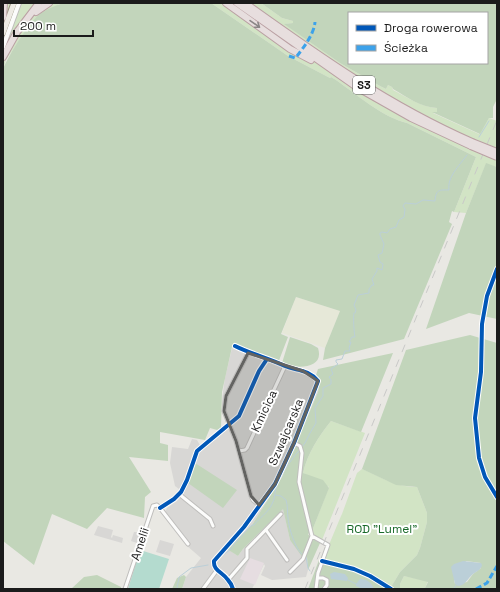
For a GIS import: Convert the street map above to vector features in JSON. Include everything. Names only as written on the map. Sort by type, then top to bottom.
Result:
[{"type":"highway","points":[[3,17],[4,3]]},
{"type":"highway","points":[[3,57],[23,24],[39,3]]},
{"type":"highway","points":[[23,24],[42,7],[49,3]]},
{"type":"highway","name":"S3","points":[[237,3],[358,88],[430,128],[471,144],[497,152]]},
{"type":"highway","name":"S3","points":[[245,3],[343,72],[380,95],[432,124],[497,157]]},
{"type":"highway","points":[[226,4],[290,48],[331,69]]},
{"type":"main road","points":[[3,33],[14,3]]},
{"type":"street","points":[[3,48],[19,3]]},
{"type":"street","name":"Szwajcarska","points":[[216,570],[213,562],[241,530],[276,481],[294,443],[318,381],[303,371],[248,353],[235,346]]},
{"type":"street","points":[[248,353],[226,396],[224,411],[236,441],[251,496],[259,505]]},
{"type":"street","points":[[188,544],[160,508],[179,494],[187,480],[197,451],[229,425],[242,412],[259,371],[267,359]]},
{"type":"street","name":"Kmicica","points":[[239,451],[247,448],[285,366]]},
{"type":"street","points":[[290,572],[304,556],[312,536],[299,482],[302,453],[300,446],[294,443]]},
{"type":"street","points":[[179,494],[210,519],[213,526]]},
{"type":"street","name":"Amelii","points":[[125,589],[152,509],[155,505],[160,508]]},
{"type":"street","points":[[228,580],[247,558],[247,549],[281,514]]},
{"type":"street","points":[[266,530],[287,560]]},
{"type":"street","points":[[312,536],[328,545],[322,561],[316,589]]},
{"type":"street","points":[[322,561],[354,569],[370,576],[391,589]]},
{"type":"street","points":[[203,589],[216,570],[228,580],[233,589]]},
{"type":"street","points":[[318,578],[324,578],[327,580],[327,585],[324,589]]},
{"type":"highlighted area","points":[[248,353],[303,371],[318,381],[294,443],[275,484],[259,505],[251,496],[236,441],[224,411],[226,396]]},
{"type":"shaded area","points":[[233,344],[320,381],[318,392],[282,477],[252,525],[228,549],[238,556],[283,508],[290,540],[307,557],[308,570],[306,577],[272,580],[261,575],[265,566],[264,564],[252,589],[182,589],[186,577],[201,558],[186,545],[165,512],[167,508],[177,501],[184,493],[175,486],[170,463],[172,447],[188,449],[192,439],[197,440],[201,447],[229,426],[222,413],[222,399]]},
{"type":"shaded area","points":[[98,526],[113,530],[111,537],[112,538],[113,535],[123,538],[122,543],[94,535]]},
{"type":"shaded area","points":[[134,532],[140,534],[137,543],[131,541]]},
{"type":"shaded area","points":[[160,540],[174,544],[170,556],[156,552]]},
{"type":"shaded area","points":[[250,558],[264,563],[255,585],[240,579]]},
{"type":"green space","points":[[3,3],[64,3],[59,4],[25,32],[6,60],[3,69]]},
{"type":"green space","points":[[64,3],[211,3],[288,56],[330,78],[331,77],[380,111],[476,157],[454,212],[452,211],[449,222],[452,224],[404,339],[323,360],[325,348],[340,311],[296,297],[281,334],[288,337],[278,363],[232,347],[222,392],[221,428],[217,430],[210,428],[205,440],[160,432],[160,443],[168,445],[168,461],[129,457],[151,492],[145,497],[144,518],[107,508],[87,529],[52,514],[34,565],[3,541],[3,69],[19,40],[30,24],[41,13]]},
{"type":"green space","points":[[211,3],[261,3],[282,18],[293,21],[293,23],[285,24],[340,63],[386,89],[388,85],[392,87],[393,90],[414,101],[425,106],[437,108],[437,112],[433,113],[479,134],[489,118],[497,121],[497,167],[486,164],[466,213],[454,212],[476,157],[380,111],[331,77],[330,78],[288,56]]},
{"type":"green space","points":[[261,3],[497,3],[497,99],[493,107],[493,118],[489,118],[480,134],[432,112],[437,112],[437,108],[425,106],[414,101],[388,85],[386,89],[380,86],[340,63],[284,24],[293,23],[293,21],[282,18]]},
{"type":"green space","points":[[486,163],[497,167],[497,319],[469,313],[426,329],[466,213]]},
{"type":"green space","points":[[296,297],[340,311],[325,348],[282,333]]},
{"type":"green space","points":[[470,335],[497,343],[497,589],[412,589],[425,588],[428,582],[404,576],[400,584],[400,588],[403,589],[318,589],[319,573],[322,562],[325,561],[359,570],[391,587],[400,572],[417,555],[420,548],[427,522],[427,513],[417,487],[396,485],[362,469],[406,350]],"holes":[[[466,561],[481,563],[481,568],[473,574],[467,582],[455,584],[454,580]]]},
{"type":"green space","points":[[290,337],[318,348],[319,355],[313,364],[301,367],[282,363]]},
{"type":"green space","points":[[393,353],[361,432],[331,421],[318,439],[307,459],[303,473],[323,480],[329,488],[312,531],[308,534],[311,538],[320,543],[308,570],[307,557],[303,558],[290,540],[283,509],[243,549],[238,556],[227,549],[252,525],[282,477],[318,392],[320,381],[316,375],[318,369]]},
{"type":"green space","points":[[331,421],[365,433],[322,540],[315,536],[312,531],[329,487],[303,473],[307,459],[314,446]]},
{"type":"green space","points":[[195,463],[237,490],[223,508],[188,483]]},
{"type":"green space","name":"ROD \"Lumel\"","points":[[362,469],[388,481],[409,487],[417,487],[427,513],[427,522],[417,555],[400,572],[391,587],[323,559],[357,473]]},
{"type":"green space","points":[[140,550],[169,559],[159,589],[128,589]]},
{"type":"green space","points":[[319,560],[321,561],[315,589],[308,589]]},
{"type":"green space","points":[[97,575],[121,587],[121,589],[71,589],[84,577]]},
{"type":"green space","points":[[184,575],[186,577],[182,589],[172,589],[177,578]]},
{"type":"green space","points":[[404,576],[428,581],[425,588],[403,589],[400,588],[400,584]]},
{"type":"water","points":[[463,561],[481,563],[482,565],[480,569],[465,583],[458,586],[455,584],[451,567],[454,564]]},
{"type":"water","points":[[334,572],[345,574],[348,578],[347,581],[331,579],[330,574]]},
{"type":"water","points":[[360,579],[369,582],[374,589],[360,588],[356,586]]},
{"type":"waterway","points":[[479,137],[489,121]]},
{"type":"waterway","points":[[355,313],[356,310],[354,305],[358,295],[369,293],[369,289],[372,285],[374,285],[372,279],[377,271],[377,268],[382,270],[383,264],[380,262],[378,255],[382,253],[384,244],[380,233],[387,233],[390,229],[396,227],[399,220],[404,217],[405,209],[403,206],[405,203],[416,204],[423,200],[435,201],[437,192],[449,190],[452,176],[467,155]]},
{"type":"waterway","points":[[301,448],[316,423],[315,408],[323,396],[323,388],[331,384],[329,377],[333,374],[331,369],[338,364],[336,360],[342,359],[345,351],[350,351],[349,348],[351,342],[349,342],[352,337],[355,337],[354,313]]},
{"type":"waterway","points":[[224,554],[230,550],[252,525],[254,525],[268,510],[273,502],[277,485],[282,474],[300,450]]},
{"type":"waterway","points":[[275,495],[281,496],[286,500],[291,534],[299,551],[306,557],[310,571]]},
{"type":"waterway","points":[[177,589],[179,577],[191,568],[208,565]]},
{"type":"waterway","points":[[348,580],[356,584]]},
{"type":"waterway","points":[[454,589],[456,585]]},
{"type":"railway","points":[[305,589],[497,120]]},
{"type":"marked path","points":[[289,56],[295,58],[300,52],[311,36],[315,22]]},
{"type":"marked path","points":[[476,589],[487,583],[497,566]]},
{"type":"cycle path","points":[[497,269],[487,296],[482,324],[481,372],[475,418],[479,458],[485,477],[497,497]]},
{"type":"cycle path","points":[[233,589],[226,577],[215,567],[214,561],[244,527],[275,484],[294,443],[318,381],[306,372],[285,366],[235,346]]},
{"type":"cycle path","points":[[160,508],[174,499],[181,492],[187,480],[197,451],[239,416],[259,371],[267,359]]},
{"type":"cycle path","points":[[322,561],[354,569],[370,576],[391,589]]}]
